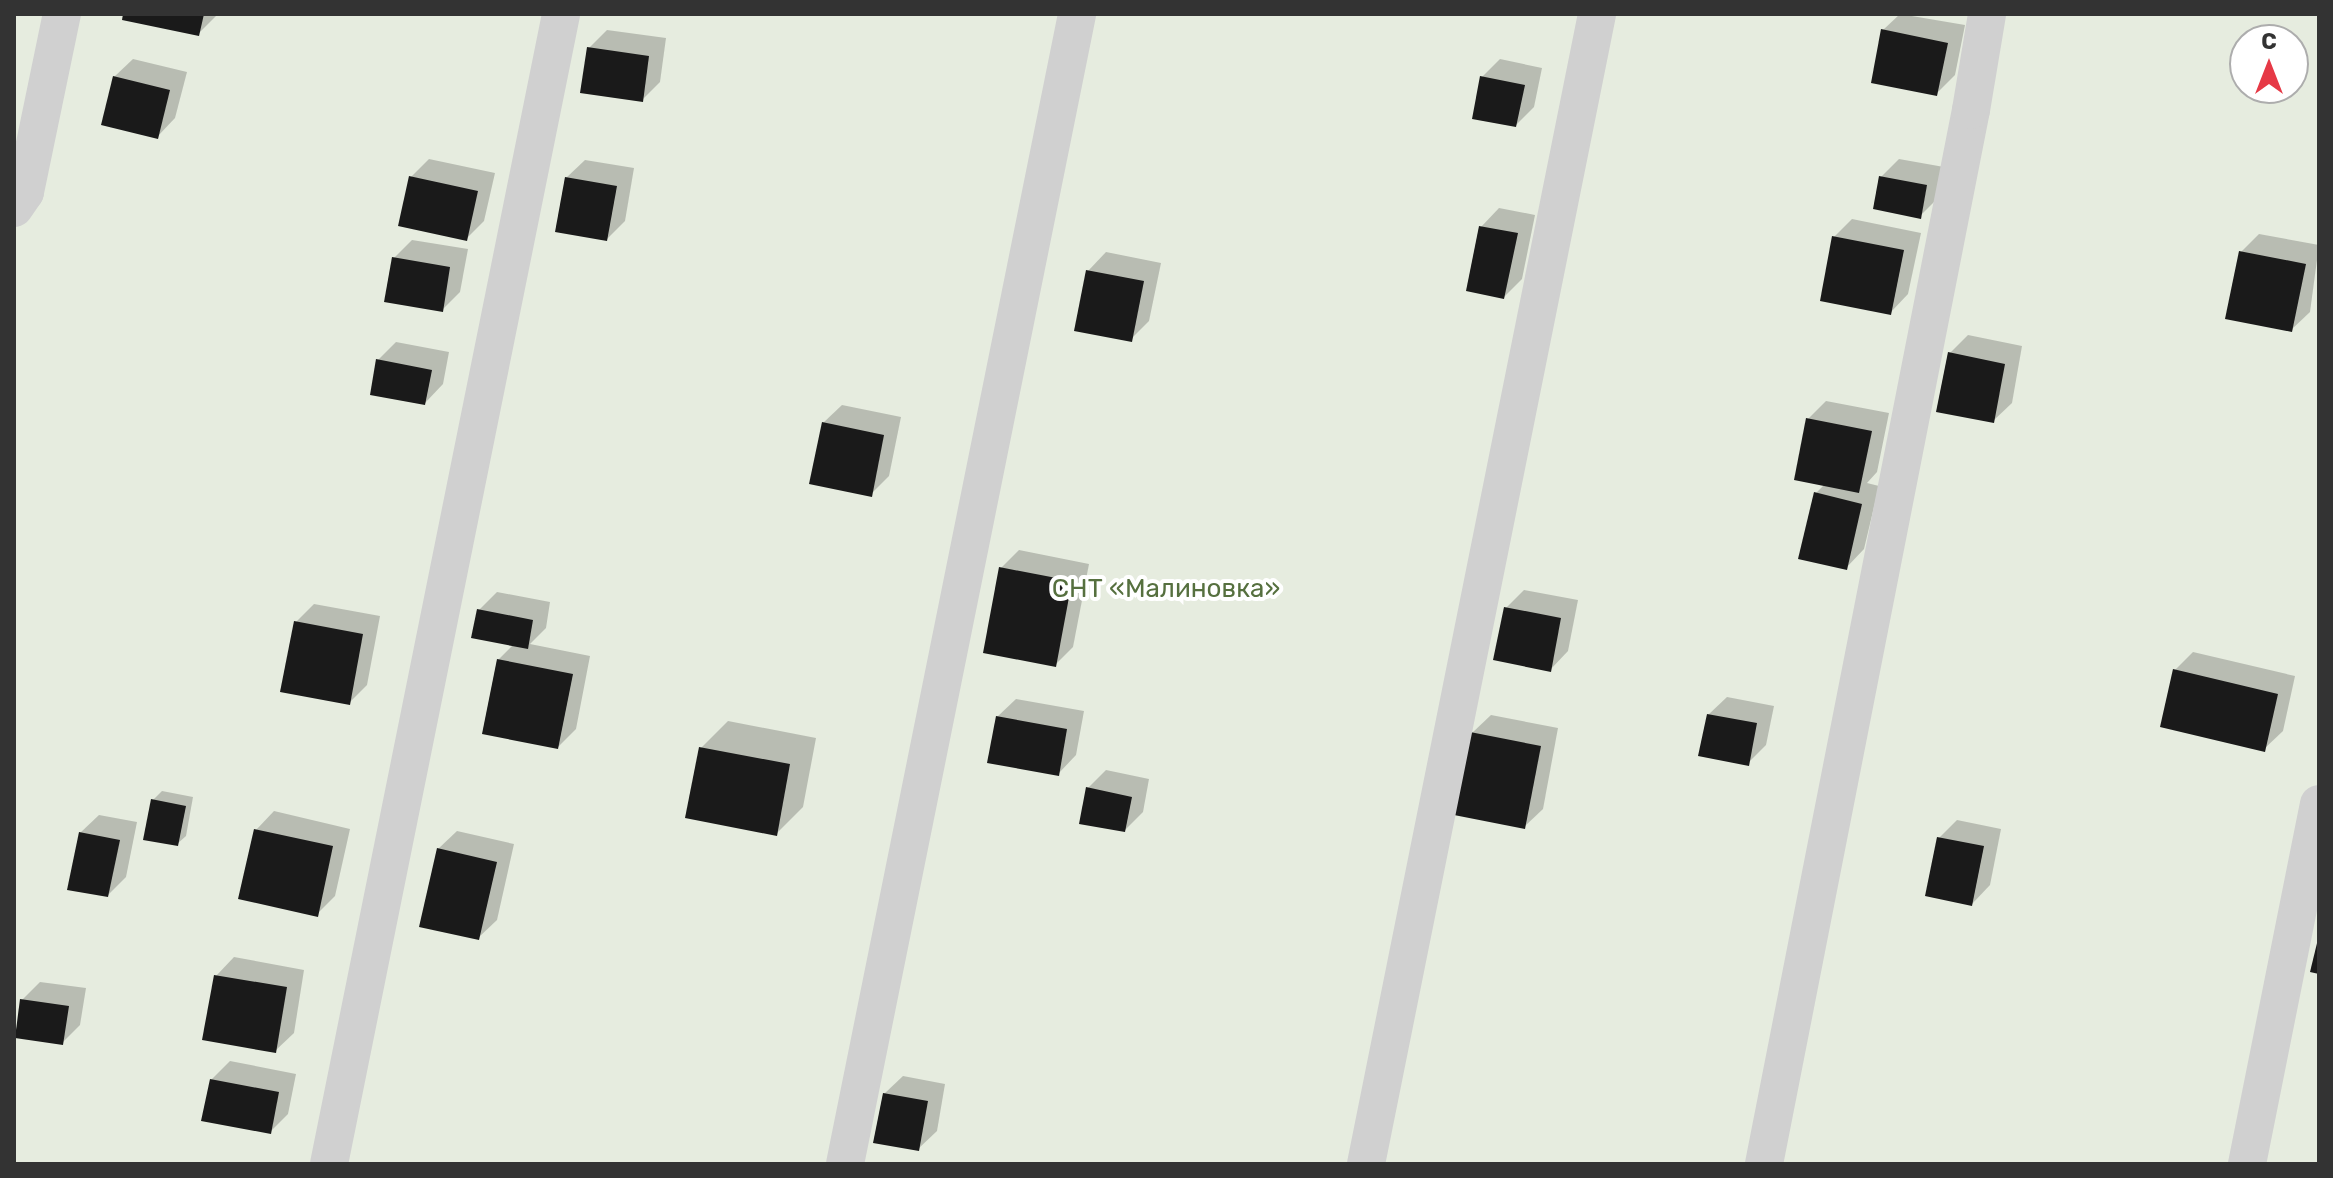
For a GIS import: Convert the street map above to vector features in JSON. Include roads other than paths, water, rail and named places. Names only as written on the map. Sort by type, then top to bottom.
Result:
[{"type":"street","points":[[14,208],[25,192],[62,14]]},
{"type":"street","points":[[329,1164],[561,14]]},
{"type":"street","points":[[845,1164],[1077,14]]},
{"type":"street","points":[[1366,1164],[1597,14]]},
{"type":"street","points":[[1764,1164],[1971,110],[1987,14]]},
{"type":"street","points":[[2247,1164],[2319,804]]},
{"type":"park label","name":"СНТ «Малиновка»","points":[[1166,589]]}]
